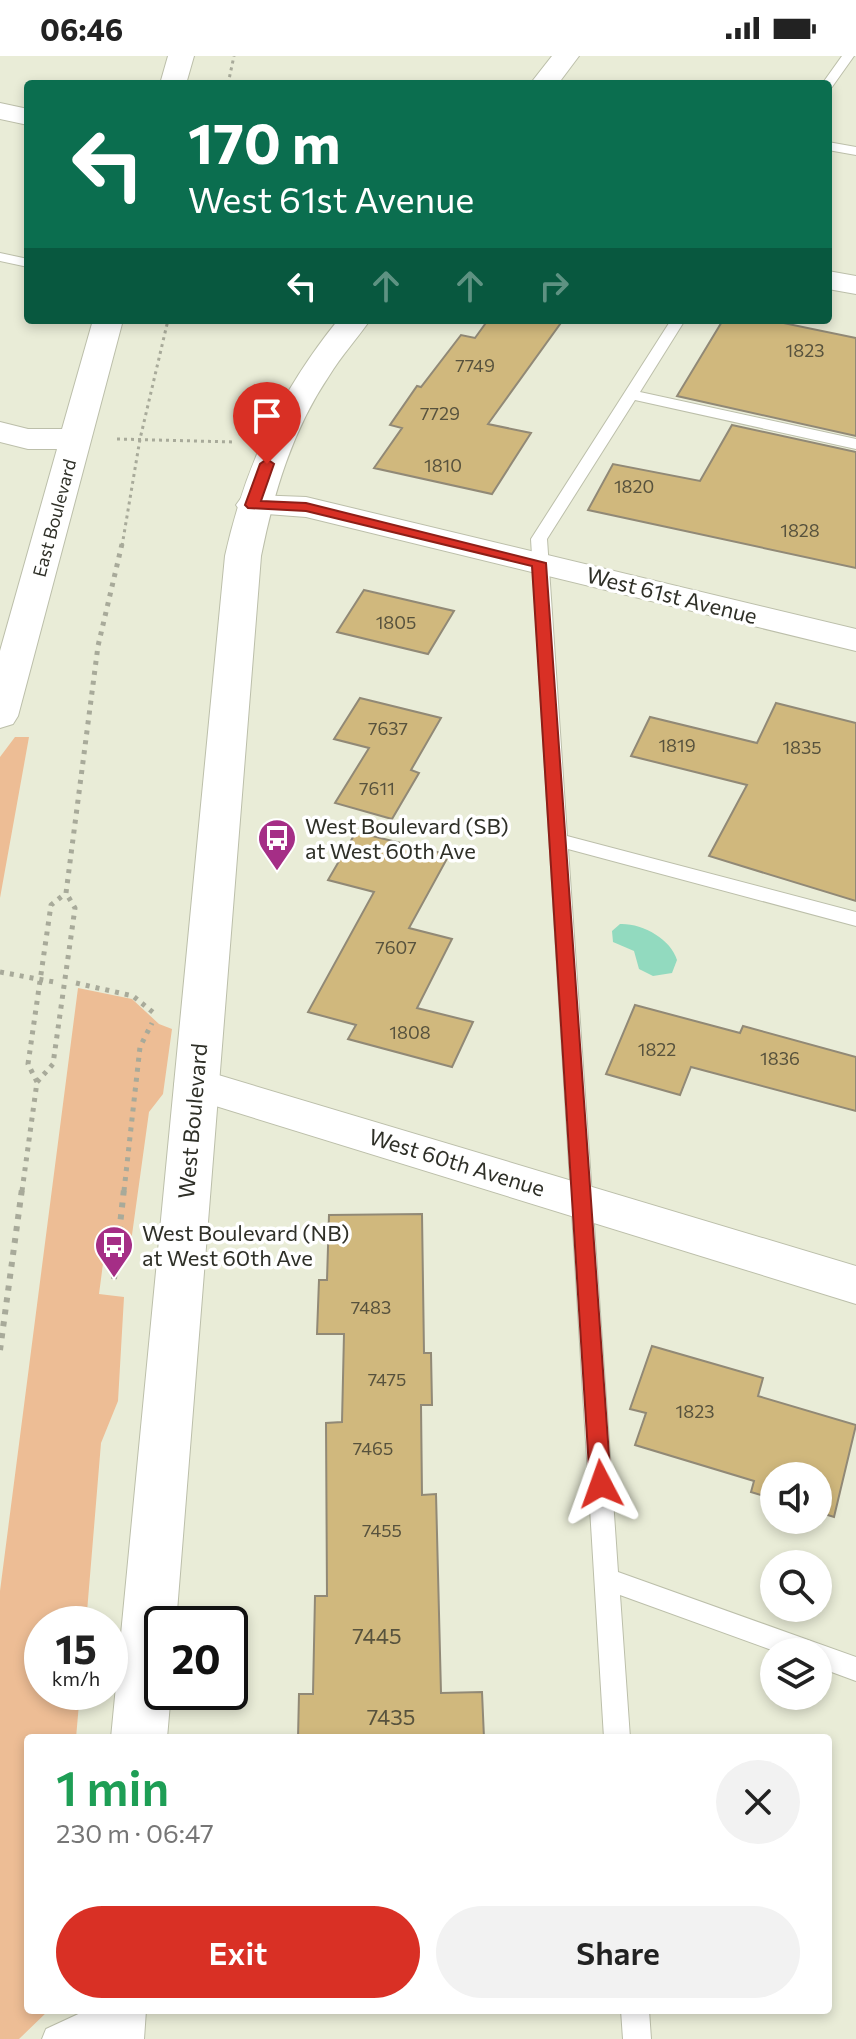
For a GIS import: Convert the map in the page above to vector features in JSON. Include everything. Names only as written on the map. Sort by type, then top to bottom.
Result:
[{"type":"street","points":[[174,80],[181,56]]},
{"type":"street","points":[[547,80],[566,56]]},
{"type":"street","points":[[0,111],[24,116]]},
{"type":"street","points":[[832,281],[856,285]]},
{"type":"street","name":"East Boulevard","points":[[0,716],[9,649],[76,439],[107,324]]},
{"type":"street","name":"West Boulevard","points":[[139,1734],[243,556],[253,505],[274,443],[296,399],[351,324]]},
{"type":"street","points":[[0,432],[28,439],[76,439]]},
{"type":"street","name":"West 61st Avenue","points":[[253,505],[306,507],[856,640]]},
{"type":"street","name":"West 60th Avenue","points":[[195,1084],[856,1285]]},
{"type":"street","points":[[113,2039],[116,2014]]},
{"type":"lane","points":[[831,80],[848,56]]},
{"type":"lane","points":[[832,147],[856,151]]},
{"type":"lane","points":[[0,257],[24,262]]},
{"type":"lane","points":[[617,1734],[539,539],[676,324]]},
{"type":"lane","points":[[633,395],[856,444]]},
{"type":"lane","points":[[560,840],[856,919]]},
{"type":"lane","points":[[607,1579],[769,1638]]},
{"type":"lane","points":[[832,1661],[856,1669]]},
{"type":"lane","points":[[56,2039],[108,2014]]},
{"type":"lane","points":[[635,2014],[637,2039]]},
{"type":"path","points":[[229,80],[234,56]]},
{"type":"path","points":[[0,1350],[37,1082],[53,1064],[64,996],[75,908],[66,893],[98,646],[123,541],[140,439],[167,324]]},
{"type":"path","points":[[76,439],[274,443]]},
{"type":"path","points":[[37,1082],[28,1064],[51,905],[66,893]]},
{"type":"path","points":[[0,972],[54,982]]},
{"type":"path","points":[[76,983],[133,996],[162,1020]]},
{"type":"path","points":[[114,1279],[140,1047],[156,1015]]},
{"type":"shaded area","points":[[15,737],[29,737],[0,898],[0,757]]},
{"type":"shaded area","points":[[620,924],[646,929],[669,945],[677,960],[672,973],[653,976],[639,969],[634,951],[613,942],[612,931]]},
{"type":"shaded area","points":[[78,988],[132,999],[159,1024],[172,1029],[163,1094],[149,1112],[131,1242],[106,1241],[99,1294],[124,1297],[118,1401],[101,1443],[87,1606],[24,1606],[24,1710],[78,1710],[76,1734],[24,1734],[24,2014],[45,2014],[19,2039],[0,2039],[0,1591]]},
{"type":"building","points":[[485,324],[560,324],[488,424],[531,433],[492,494],[374,468],[402,428],[390,425],[417,386],[421,387],[461,335],[475,338]]},
{"type":"building","points":[[721,324],[788,324],[856,338],[856,436],[677,396]]},
{"type":"building","points":[[732,425],[856,452],[856,568],[588,510],[613,464],[700,481]]},
{"type":"building","points":[[364,590],[454,611],[428,654],[337,632]]},
{"type":"building","points":[[360,698],[441,718],[411,770],[419,773],[392,819],[335,803],[369,748],[334,739]]},
{"type":"building","points":[[776,703],[856,723],[856,901],[709,856],[747,785],[631,756],[650,717],[757,743]]},
{"type":"building","points":[[356,832],[449,855],[409,928],[452,939],[417,1008],[473,1022],[452,1067],[348,1039],[356,1025],[308,1012],[374,892],[328,880]]},
{"type":"building","points":[[635,1005],[740,1033],[743,1026],[856,1057],[856,1111],[691,1067],[680,1095],[606,1074]]},
{"type":"building","points":[[422,1214],[424,1353],[431,1353],[432,1405],[421,1405],[422,1495],[436,1494],[441,1693],[482,1692],[484,1734],[298,1734],[299,1694],[313,1694],[315,1596],[327,1596],[326,1423],[342,1422],[344,1334],[317,1334],[319,1280],[327,1280],[329,1215]]},
{"type":"building","points":[[652,1346],[763,1378],[758,1396],[856,1425],[834,1517],[832,1462],[760,1462],[760,1495],[751,1492],[754,1481],[635,1445],[646,1413],[630,1409]]},
{"type":"place","name":"West Boulevard (SB) at West 60th Ave","points":[[277,872]]},
{"type":"place","name":"West Boulevard (NB) at West 60th Ave","points":[[114,1279]]},
{"type":"route","points":[[267,464],[253,505],[297,505],[539,563],[601,1484]]}]
